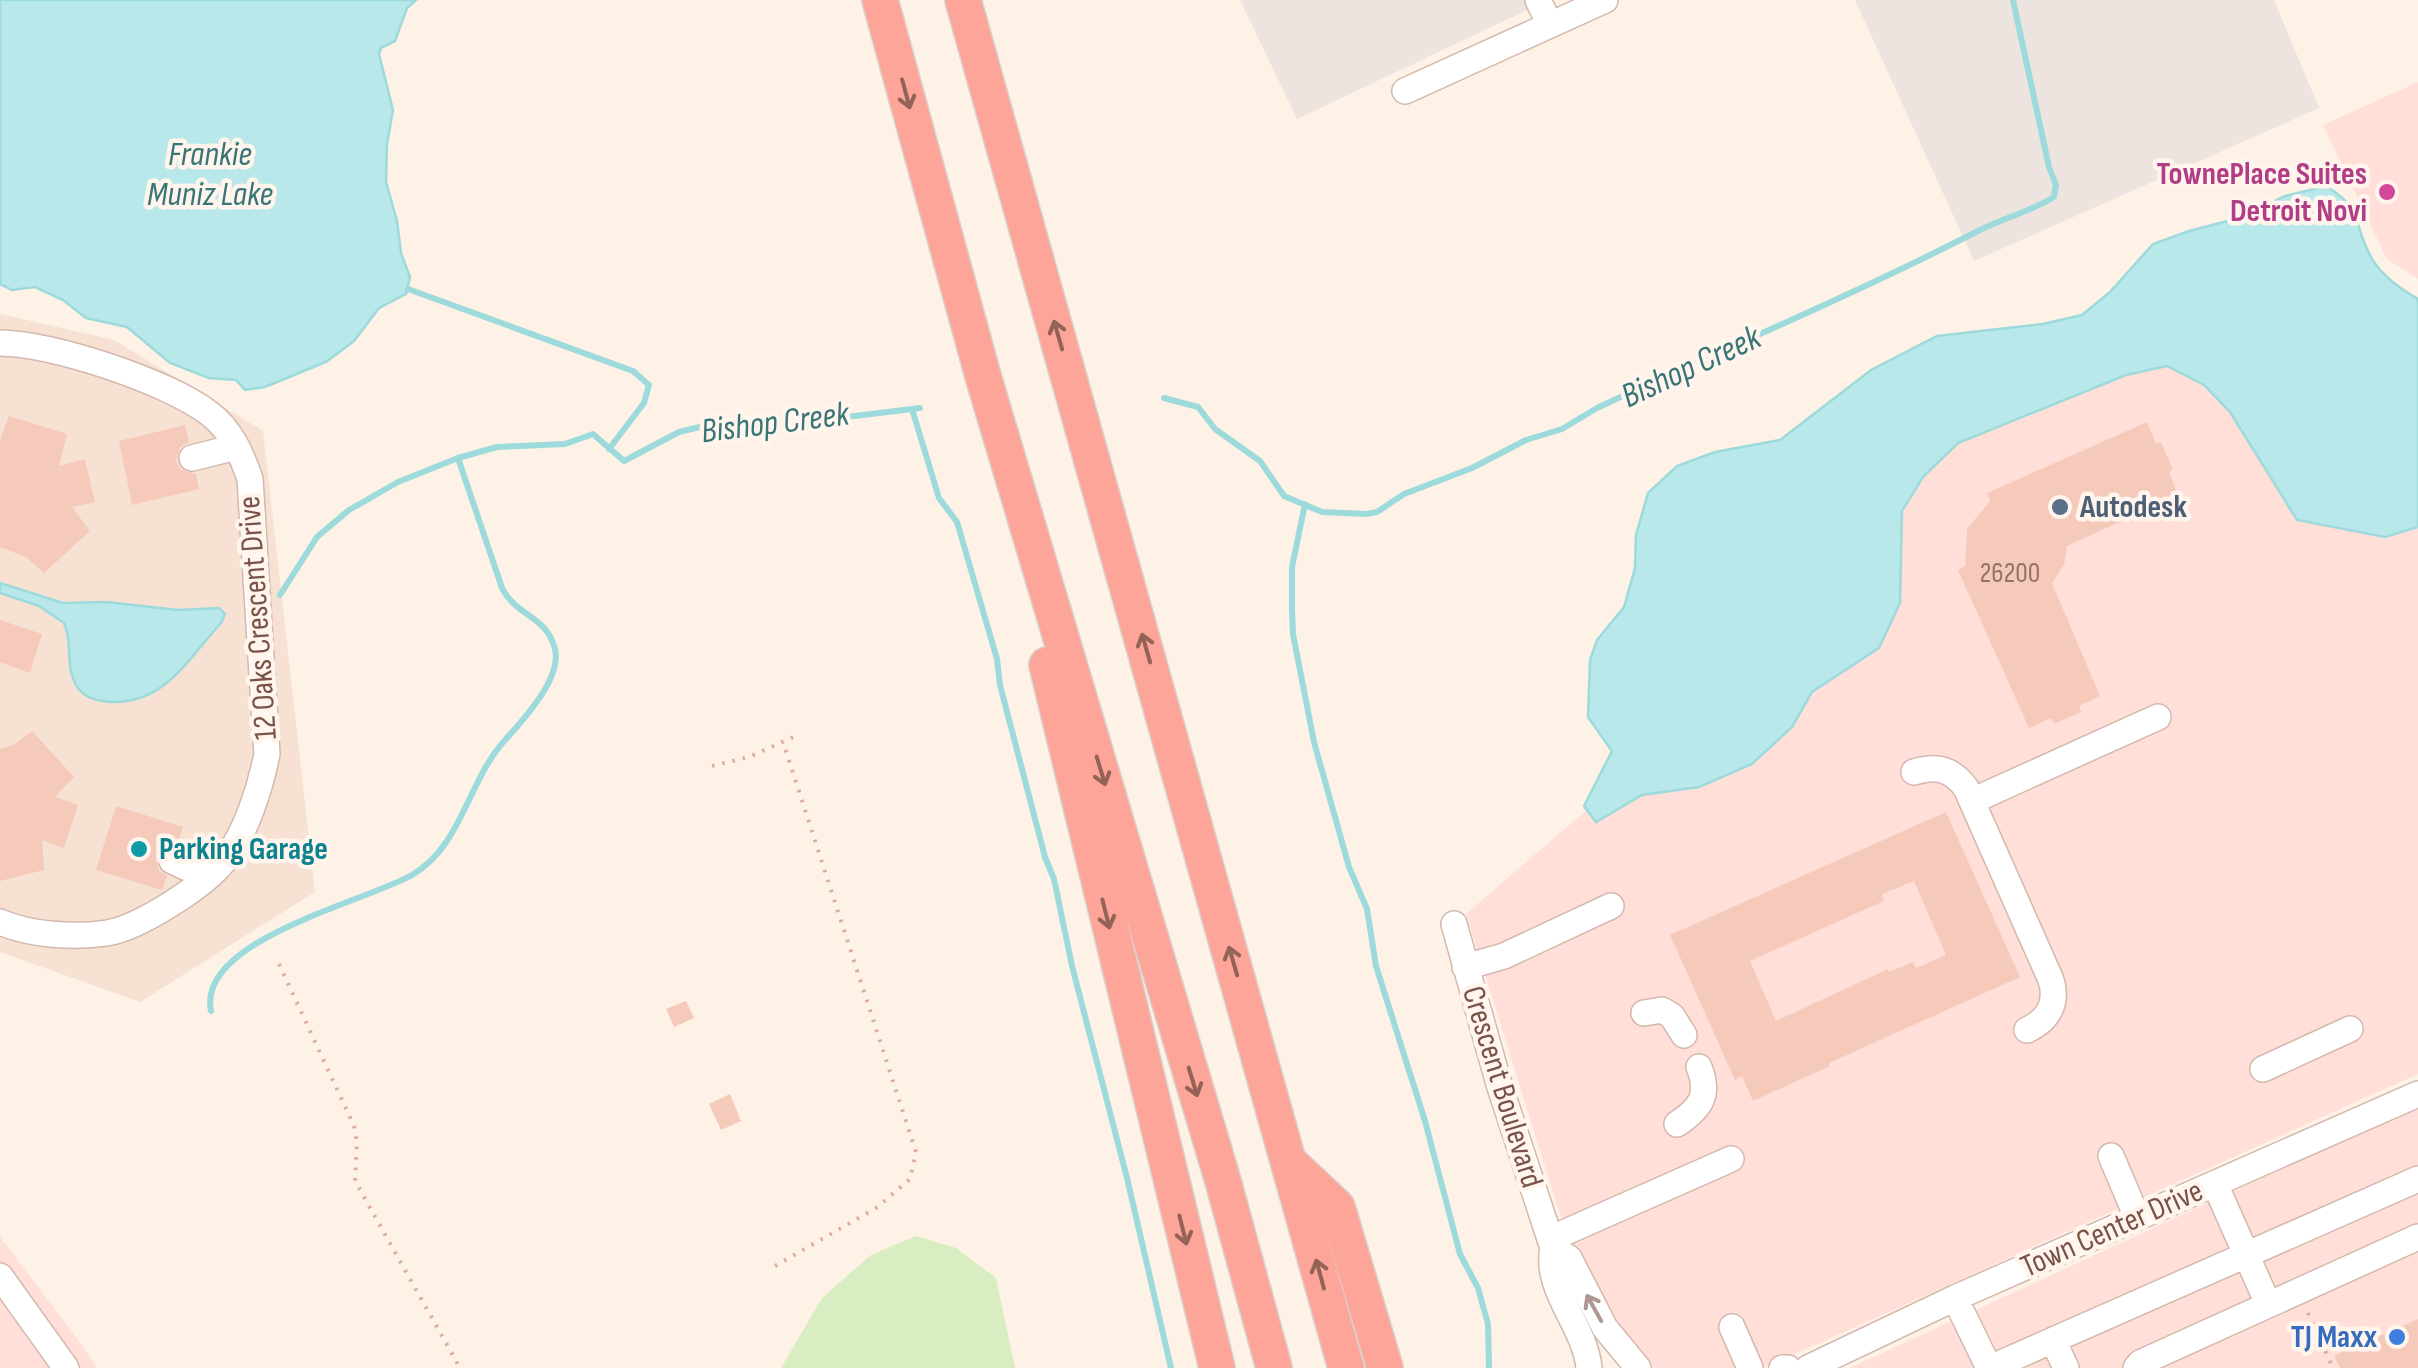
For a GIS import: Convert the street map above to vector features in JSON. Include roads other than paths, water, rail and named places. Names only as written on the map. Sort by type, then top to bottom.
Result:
[{"type":"highway","points":[[880,0],[983,376],[1223,1181],[1274,1368]]},
{"type":"highway","points":[[964,0],[1346,1368]]},
{"type":"highway","points":[[983,376],[1072,776],[1218,1368]]},
{"type":"highway","points":[[1290,1162],[1337,1207],[1384,1368]]},
{"type":"street","points":[[1538,0],[1550,25]]},
{"type":"street","points":[[1406,90],[1605,0]]},
{"type":"street","name":"12 Oaks Crescent Drive","points":[[0,343],[48,348],[87,358],[174,393],[210,414],[236,447],[250,479],[267,754],[260,793],[225,860],[193,890],[109,932],[51,933],[0,922]]},
{"type":"street","points":[[192,458],[236,447]]},
{"type":"street","points":[[1972,801],[2158,717]]},
{"type":"street","points":[[1914,772],[1948,770],[1958,778],[1972,801],[2054,991],[2046,1018],[2028,1030]]},
{"type":"street","points":[[172,860],[207,877]]},
{"type":"street","points":[[1465,967],[1504,956],[1611,906]]},
{"type":"street","name":"Crescent Boulevard","points":[[1454,924],[1551,1243],[1549,1267],[1583,1340],[1589,1368]]},
{"type":"street","points":[[1644,1013],[1662,1010],[1672,1016],[1684,1035]]},
{"type":"street","points":[[2263,1069],[2350,1029]]},
{"type":"street","points":[[1677,1124],[1699,1107],[1705,1095],[1698,1067]]},
{"type":"street","name":"Town Center Drive","points":[[1808,1368],[1955,1298],[2418,1094]]},
{"type":"street","points":[[2111,1156],[2138,1217]]},
{"type":"street","points":[[1551,1243],[1731,1159]]},
{"type":"street","points":[[1955,1298],[1989,1368],[2418,1179]]},
{"type":"street","points":[[2216,1184],[2268,1304]]},
{"type":"street","points":[[2136,1368],[2140,1362],[2418,1237]]},
{"type":"street","name":"Crescent Boulevard","points":[[1551,1243],[1569,1258],[1605,1328],[1638,1368]]},
{"type":"street","points":[[0,1276],[66,1368]]},
{"type":"street","points":[[1732,1327],[1750,1368]]},
{"type":"street","points":[[2053,1340],[2066,1368]]},
{"type":"water","name":"Frankie Muniz Lake","points":[[0,0],[416,0],[407,8],[395,41],[381,48],[379,54],[393,110],[386,182],[410,277],[406,294],[379,308],[354,341],[326,362],[265,387],[245,390],[236,380],[209,378],[170,363],[127,327],[86,318],[63,300],[35,287],[12,290],[0,284]]},
{"type":"water","points":[[2326,186],[2353,210],[2365,245],[2380,270],[2418,299],[2418,527],[2385,537],[2297,520],[2230,412],[2204,385],[2167,366],[2126,375],[1958,443],[1923,477],[1902,511],[1900,603],[1879,648],[1812,692],[1792,727],[1752,764],[1699,787],[1642,795],[1596,822],[1584,806],[1612,751],[1588,717],[1590,660],[1597,640],[1624,607],[1635,568],[1636,535],[1648,493],[1677,466],[1715,452],[1780,440],[1871,370],[1937,336],[2043,324],[2082,315],[2110,292],[2153,244],[2243,217],[2285,196]]},
{"type":"water","points":[[0,583],[63,603],[107,602],[178,610],[219,608],[225,614],[185,665],[160,688],[129,701],[105,701],[86,695],[76,685],[64,623],[39,606],[0,593]]},
{"type":"waterway","name":"Bishop Creek","points":[[1164,398],[1198,407],[1215,429],[1260,461],[1284,496],[1322,512],[1377,512],[1404,494],[1472,468],[1526,440],[1562,429],[1597,408],[1836,300],[1987,226],[2036,207],[2054,197],[2056,185],[2013,0]]},
{"type":"waterway","points":[[408,289],[633,371],[649,385],[644,403],[609,449]]},
{"type":"waterway","name":"Bishop Creek","points":[[280,595],[317,537],[349,510],[398,482],[458,458],[497,447],[565,444],[593,434],[624,461],[679,432],[704,426],[806,422],[920,408]]},
{"type":"waterway","points":[[912,409],[939,498],[957,522],[997,659],[1000,685],[1054,879],[1171,1368]]},
{"type":"waterway","points":[[211,1011],[213,986],[229,964],[256,944],[288,926],[389,886],[429,862],[454,829],[493,755],[531,709],[553,672],[556,660],[551,638],[502,588],[458,458]]},
{"type":"waterway","points":[[1305,504],[1292,567],[1292,611],[1314,742],[1349,867],[1367,909],[1376,966],[1425,1121],[1460,1254],[1478,1288],[1488,1324],[1489,1368]]},
{"type":"place","name":"TownePlace Suites Detroit Novi","points":[[2387,192]]},
{"type":"place","name":"Autodesk","points":[[2060,507]]},
{"type":"place","name":"Parking Garage","points":[[139,849]]},
{"type":"place","name":"TJ Maxx","points":[[2397,1337]]}]
